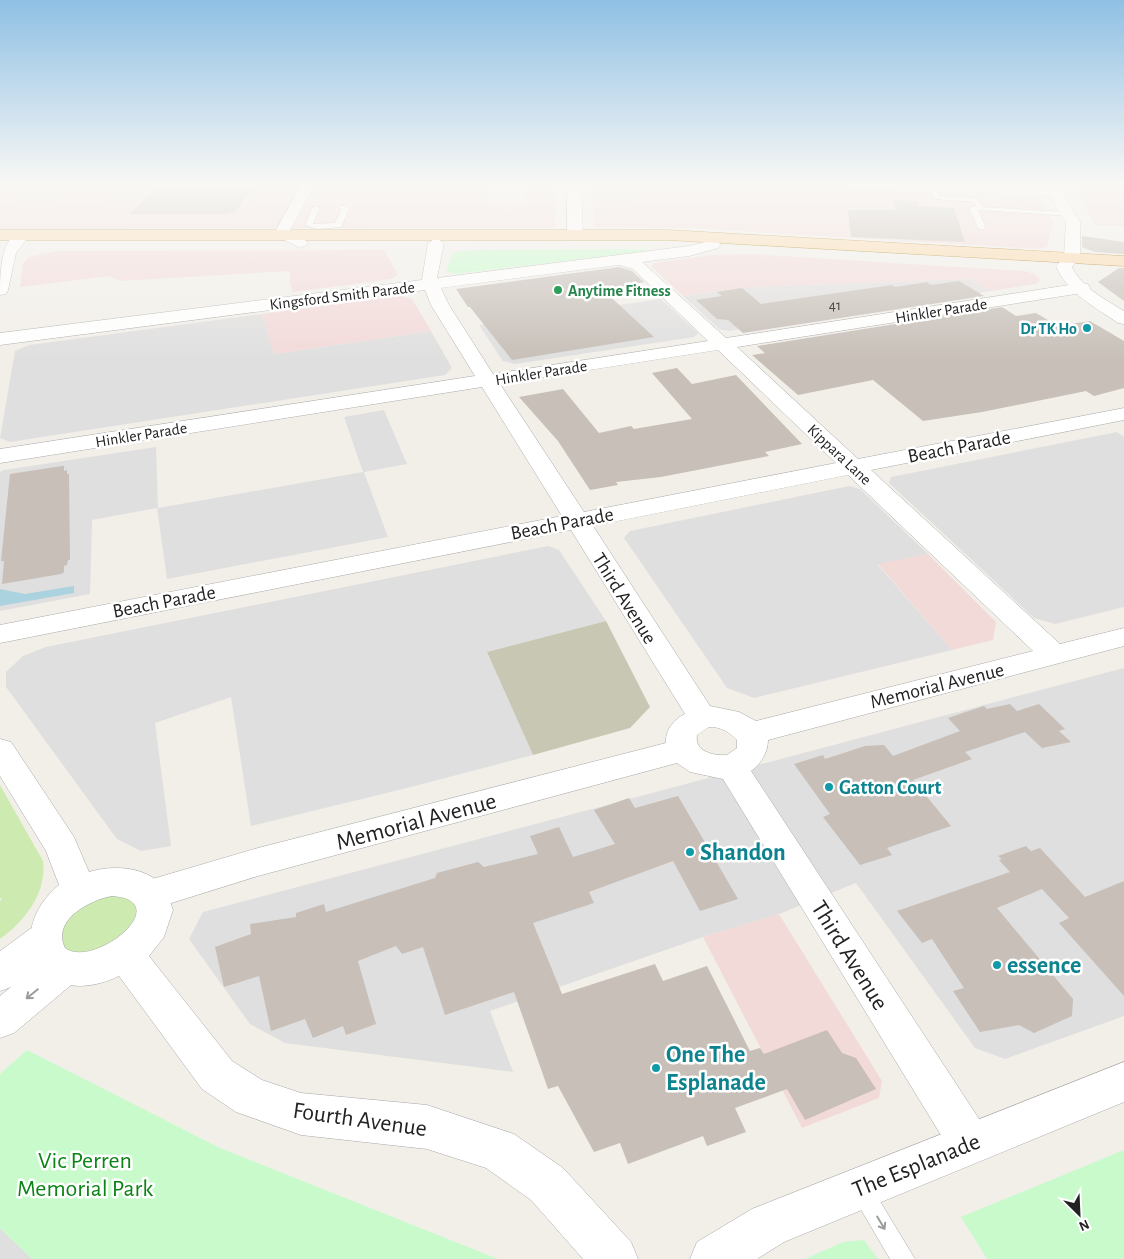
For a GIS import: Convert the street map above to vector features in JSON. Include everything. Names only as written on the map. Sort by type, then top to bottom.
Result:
[{"type":"main road","points":[[540,244],[713,245],[1068,262],[1124,262]]},
{"type":"main road","points":[[815,244],[1068,262],[1124,269]]},
{"type":"street","points":[[0,290],[3,262],[8,252],[9,244]]},
{"type":"street","name":"Third Avenue","points":[[436,244],[429,271],[430,283],[440,305],[702,717]]},
{"type":"street","points":[[1070,244],[1068,262],[1070,278],[1124,320]]},
{"type":"street","name":"Kingsford Smith Parade","points":[[0,339],[621,260],[689,251],[713,245]]},
{"type":"street","name":"Kippara Lane","points":[[621,260],[639,266],[1054,655]]},
{"type":"street","name":"Hinkler Parade","points":[[0,456],[1082,288]]},
{"type":"street","name":"Beach Parade","points":[[0,634],[1124,414]]},
{"type":"street","name":"Memorial Avenue","points":[[750,734],[1124,637]]},
{"type":"street","points":[[714,716],[730,719],[744,726],[753,742],[748,757],[731,766],[720,768],[704,764],[690,756],[684,749],[682,733],[693,720],[702,717],[714,716]]},
{"type":"street","name":"Memorial Avenue","points":[[150,895],[258,862],[631,765],[684,749]]},
{"type":"street","points":[[0,750],[62,847],[79,891]]},
{"type":"street","name":"Third Avenue","points":[[731,766],[970,1143]]},
{"type":"street","points":[[112,881],[128,882],[141,886],[150,895],[153,906],[153,918],[148,931],[126,955],[111,964],[95,969],[78,970],[54,954],[46,927],[53,913],[79,891],[96,884],[112,881]]},
{"type":"street","points":[[0,974],[54,954]]},
{"type":"street","points":[[0,1020],[54,954]]},
{"type":"street","name":"Fourth Avenue","points":[[126,955],[217,1075],[251,1097],[302,1114],[427,1127],[498,1150],[547,1184],[614,1259]]},
{"type":"street","name":"The Esplanade","points":[[714,1259],[768,1225],[1124,1082]]},
{"type":"lane","points":[[860,1188],[903,1259]]},
{"type":"shaded area","points":[[950,244],[1048,244],[1047,247],[1038,249]]},
{"type":"shaded area","points":[[384,250],[398,275],[391,279],[293,292],[290,284],[290,271],[120,281],[110,276],[20,287],[23,263],[29,257],[57,251]]},
{"type":"shaded area","points":[[751,254],[1024,271],[1035,274],[1041,280],[1036,284],[991,291],[971,279],[747,287],[683,296],[651,266],[655,263],[711,255]]},
{"type":"shaded area","points":[[971,279],[991,291],[729,331],[719,329],[683,296],[747,287]]},
{"type":"shaded area","points":[[400,296],[412,299],[431,331],[274,354],[262,314]]},
{"type":"shaded area","points":[[661,299],[698,333],[694,337],[515,364],[503,361],[479,325]]},
{"type":"shaded area","points":[[262,314],[274,354],[431,331],[452,368],[445,375],[10,442],[0,438],[15,351],[29,345]]},
{"type":"shaded area","points":[[384,410],[407,464],[364,472],[388,537],[167,579],[157,508],[92,520],[90,594],[0,611],[0,472],[156,447],[158,508],[363,472],[344,417]]},
{"type":"shaded area","points":[[1117,432],[1124,437],[1124,607],[1055,624],[1034,618],[889,483],[891,477]]},
{"type":"shaded area","points":[[849,486],[860,489],[928,554],[878,565],[952,650],[754,698],[727,688],[624,538],[630,531]]},
{"type":"shaded area","points":[[548,546],[559,550],[606,621],[487,652],[533,755],[411,787],[251,826],[231,697],[155,723],[171,846],[141,851],[117,839],[6,687],[6,672],[23,656],[46,647]]},
{"type":"shaded area","points":[[928,554],[996,622],[993,640],[952,650],[878,564]]},
{"type":"shaded area","points":[[606,621],[650,707],[630,728],[533,755],[487,652]]},
{"type":"shaded area","points":[[1124,668],[1124,1016],[1005,1059],[975,1048],[856,883],[779,914],[703,937],[490,1011],[513,1072],[285,1043],[250,1024],[189,939],[203,912]]},
{"type":"shaded area","points":[[779,914],[882,1081],[879,1098],[802,1128],[703,937]]},
{"type":"shaded area","points":[[0,1228],[32,1259],[0,1259]]},
{"type":"green space","points":[[720,244],[926,253],[925,255]]},
{"type":"green space","points":[[645,249],[648,251],[455,274],[446,271],[452,253],[466,250]]},
{"type":"green space","points":[[0,785],[43,861],[43,873],[38,895],[26,915],[0,939],[0,901],[2,899],[0,898]]},
{"type":"green space","points":[[120,892],[138,903],[138,924],[107,952],[71,953],[64,947],[60,928],[72,908]]},
{"type":"green space","name":"Vic Perren Memorial Park","points":[[27,1050],[220,1148],[498,1259],[32,1259],[0,1228],[0,1074]]},
{"type":"green space","points":[[1124,1150],[1124,1259],[987,1259],[961,1217]]},
{"type":"green space","points":[[864,1240],[878,1259],[805,1259],[843,1242]]},
{"type":"water","points":[[74,586],[74,593],[0,606],[0,589],[25,594]]},
{"type":"building","points":[[1082,244],[1124,244],[1124,254],[1095,252],[1082,247]]},
{"type":"building","points":[[619,267],[632,271],[644,282],[603,290],[654,337],[512,360],[470,307],[468,307],[456,289]]},
{"type":"building","points":[[1119,268],[1124,268],[1124,301],[1098,282]]},
{"type":"building","points":[[959,281],[984,296],[743,333],[728,320],[717,319],[696,300],[722,296],[717,292],[742,288],[761,304],[892,285],[895,287],[927,282],[931,285]]},
{"type":"building","points":[[1002,307],[1016,316],[1036,313],[1058,326],[1090,321],[1124,341],[1124,388],[1094,396],[1086,391],[982,412],[923,421],[873,380],[798,395],[752,355],[765,353],[757,346]]},
{"type":"building","points":[[677,368],[692,384],[736,375],[802,444],[765,452],[769,456],[661,477],[616,482],[618,485],[590,490],[558,441],[519,397],[563,389],[599,433],[631,426],[634,429],[692,419],[652,373]]},
{"type":"building","points":[[64,466],[64,471],[67,470],[67,474],[69,474],[70,560],[64,566],[64,572],[2,584],[4,561],[1,561],[10,474]]},
{"type":"building","points":[[1010,704],[1017,711],[1039,704],[1065,729],[1059,731],[1071,742],[1042,748],[1025,732],[965,752],[972,759],[913,780],[951,826],[887,848],[892,855],[860,865],[823,817],[830,814],[794,764],[823,755],[825,759],[865,746],[884,745],[893,756],[960,731],[948,718],[984,706],[987,709]]},
{"type":"building","points":[[678,796],[738,899],[700,911],[673,861],[589,892],[594,903],[533,923],[562,994],[655,964],[663,981],[707,966],[750,1051],[760,1048],[764,1054],[827,1030],[842,1053],[856,1058],[876,1089],[805,1120],[787,1089],[735,1108],[746,1132],[707,1146],[703,1136],[628,1164],[620,1143],[594,1152],[558,1086],[548,1089],[514,992],[445,1015],[423,947],[402,954],[396,946],[358,961],[376,1024],[346,1035],[343,1026],[313,1038],[305,1019],[271,1031],[259,976],[224,987],[215,947],[251,934],[250,924],[296,917],[296,913],[324,904],[326,912],[435,878],[437,873],[478,862],[484,867],[538,854],[530,836],[559,827],[573,857],[615,844],[594,810],[629,798],[635,808]]},
{"type":"building","name":"essence","points":[[1026,846],[1031,851],[1040,848],[1085,897],[1124,881],[1124,996],[1059,923],[1069,918],[1042,889],[997,908],[1073,999],[1072,1016],[1034,1033],[1019,1025],[980,1032],[953,991],[964,988],[932,939],[922,943],[897,911],[1010,872],[999,860],[1002,859],[998,856]]},
{"type":"place","name":"Anytime Fitness","points":[[558,290]]},
{"type":"place","name":"Dr TK Ho","points":[[1087,328]]},
{"type":"place","name":"Gatton Court","points":[[829,787]]},
{"type":"place","name":"Shandon","points":[[690,852]]},
{"type":"place","name":"essence","points":[[997,965]]},
{"type":"place","name":"One The Esplanade","points":[[656,1068]]}]
